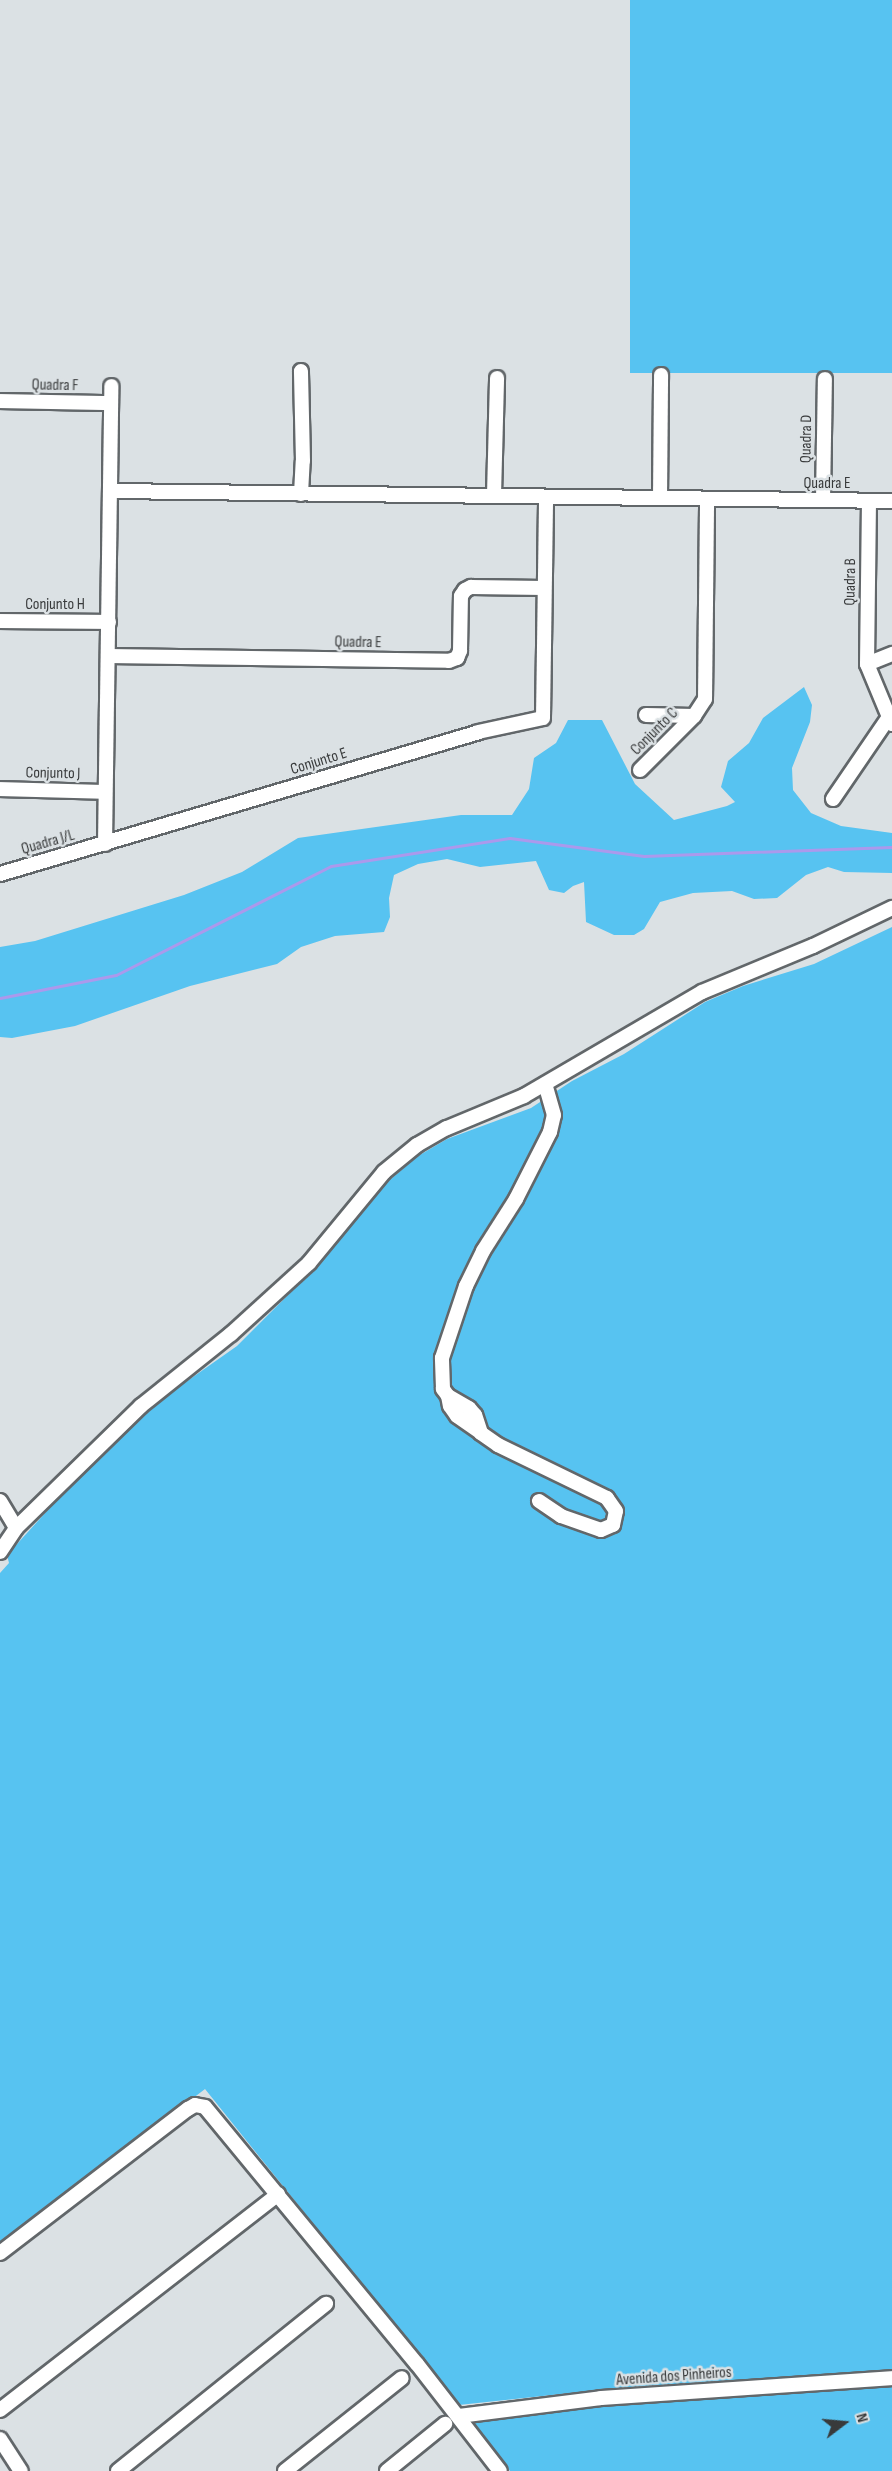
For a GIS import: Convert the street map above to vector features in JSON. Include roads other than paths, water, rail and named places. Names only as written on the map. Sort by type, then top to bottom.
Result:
[{"type":"street","points":[[300,494],[303,461],[301,371]]},
{"type":"street","points":[[660,498],[661,375]]},
{"type":"street","points":[[494,495],[497,378]]},
{"type":"street","name":"Quadra D","points":[[823,500],[825,379]]},
{"type":"street","points":[[105,844],[111,386]]},
{"type":"street","name":"Quadra F","points":[[0,401],[109,403]]},
{"type":"street","name":"Quadra E","points":[[111,491],[494,495],[707,501],[892,501]]},
{"type":"street","points":[[544,588],[546,498]]},
{"type":"street","points":[[646,715],[694,717],[705,699],[707,501]]},
{"type":"street","name":"Quadra B","points":[[869,501],[867,664],[890,720]]},
{"type":"street","name":"Quadra E","points":[[108,656],[449,662],[457,658],[460,651],[461,596],[465,590],[471,587],[544,588]]},
{"type":"street","name":"Conjunto E","points":[[105,844],[478,732],[543,718],[544,588]]},
{"type":"street","name":"Conjunto H","points":[[0,621],[109,622]]},
{"type":"street","points":[[867,664],[892,654]]},
{"type":"street","name":"Conjunto C","points":[[640,770],[694,717]]},
{"type":"street","points":[[833,799],[890,720]]},
{"type":"street","name":"Conjunto J","points":[[0,789],[105,792]]},
{"type":"street","name":"Quadra J/L","points":[[0,874],[105,844]]},
{"type":"street","points":[[0,1552],[16,1527],[141,1406],[231,1334],[309,1263],[384,1172],[417,1145],[447,1128],[484,1114],[545,1084],[702,992],[813,946],[892,908]]},
{"type":"street","points":[[539,1501],[561,1516],[601,1530],[613,1524],[616,1511],[607,1498],[498,1445],[481,1433],[475,1415],[469,1408],[448,1396],[444,1389],[442,1358],[466,1286],[483,1251],[516,1198],[550,1132],[554,1115],[545,1084]]},
{"type":"street","points":[[0,1501],[16,1527]]},
{"type":"street","points":[[0,2253],[195,2105],[205,2107],[459,2416],[500,2471]]},
{"type":"street","points":[[0,2410],[278,2194]]},
{"type":"street","points":[[118,2471],[327,2304]]},
{"type":"street","points":[[285,2471],[402,2378]]},
{"type":"street","name":"Avenida dos Pinheiros","points":[[459,2416],[601,2398],[892,2378]]},
{"type":"street","points":[[387,2471],[445,2424]]},
{"type":"street","points":[[0,2439],[21,2471]]},
{"type":"waterway","points":[[0,998],[116,975],[331,866],[510,838],[644,856],[892,847]]}]
